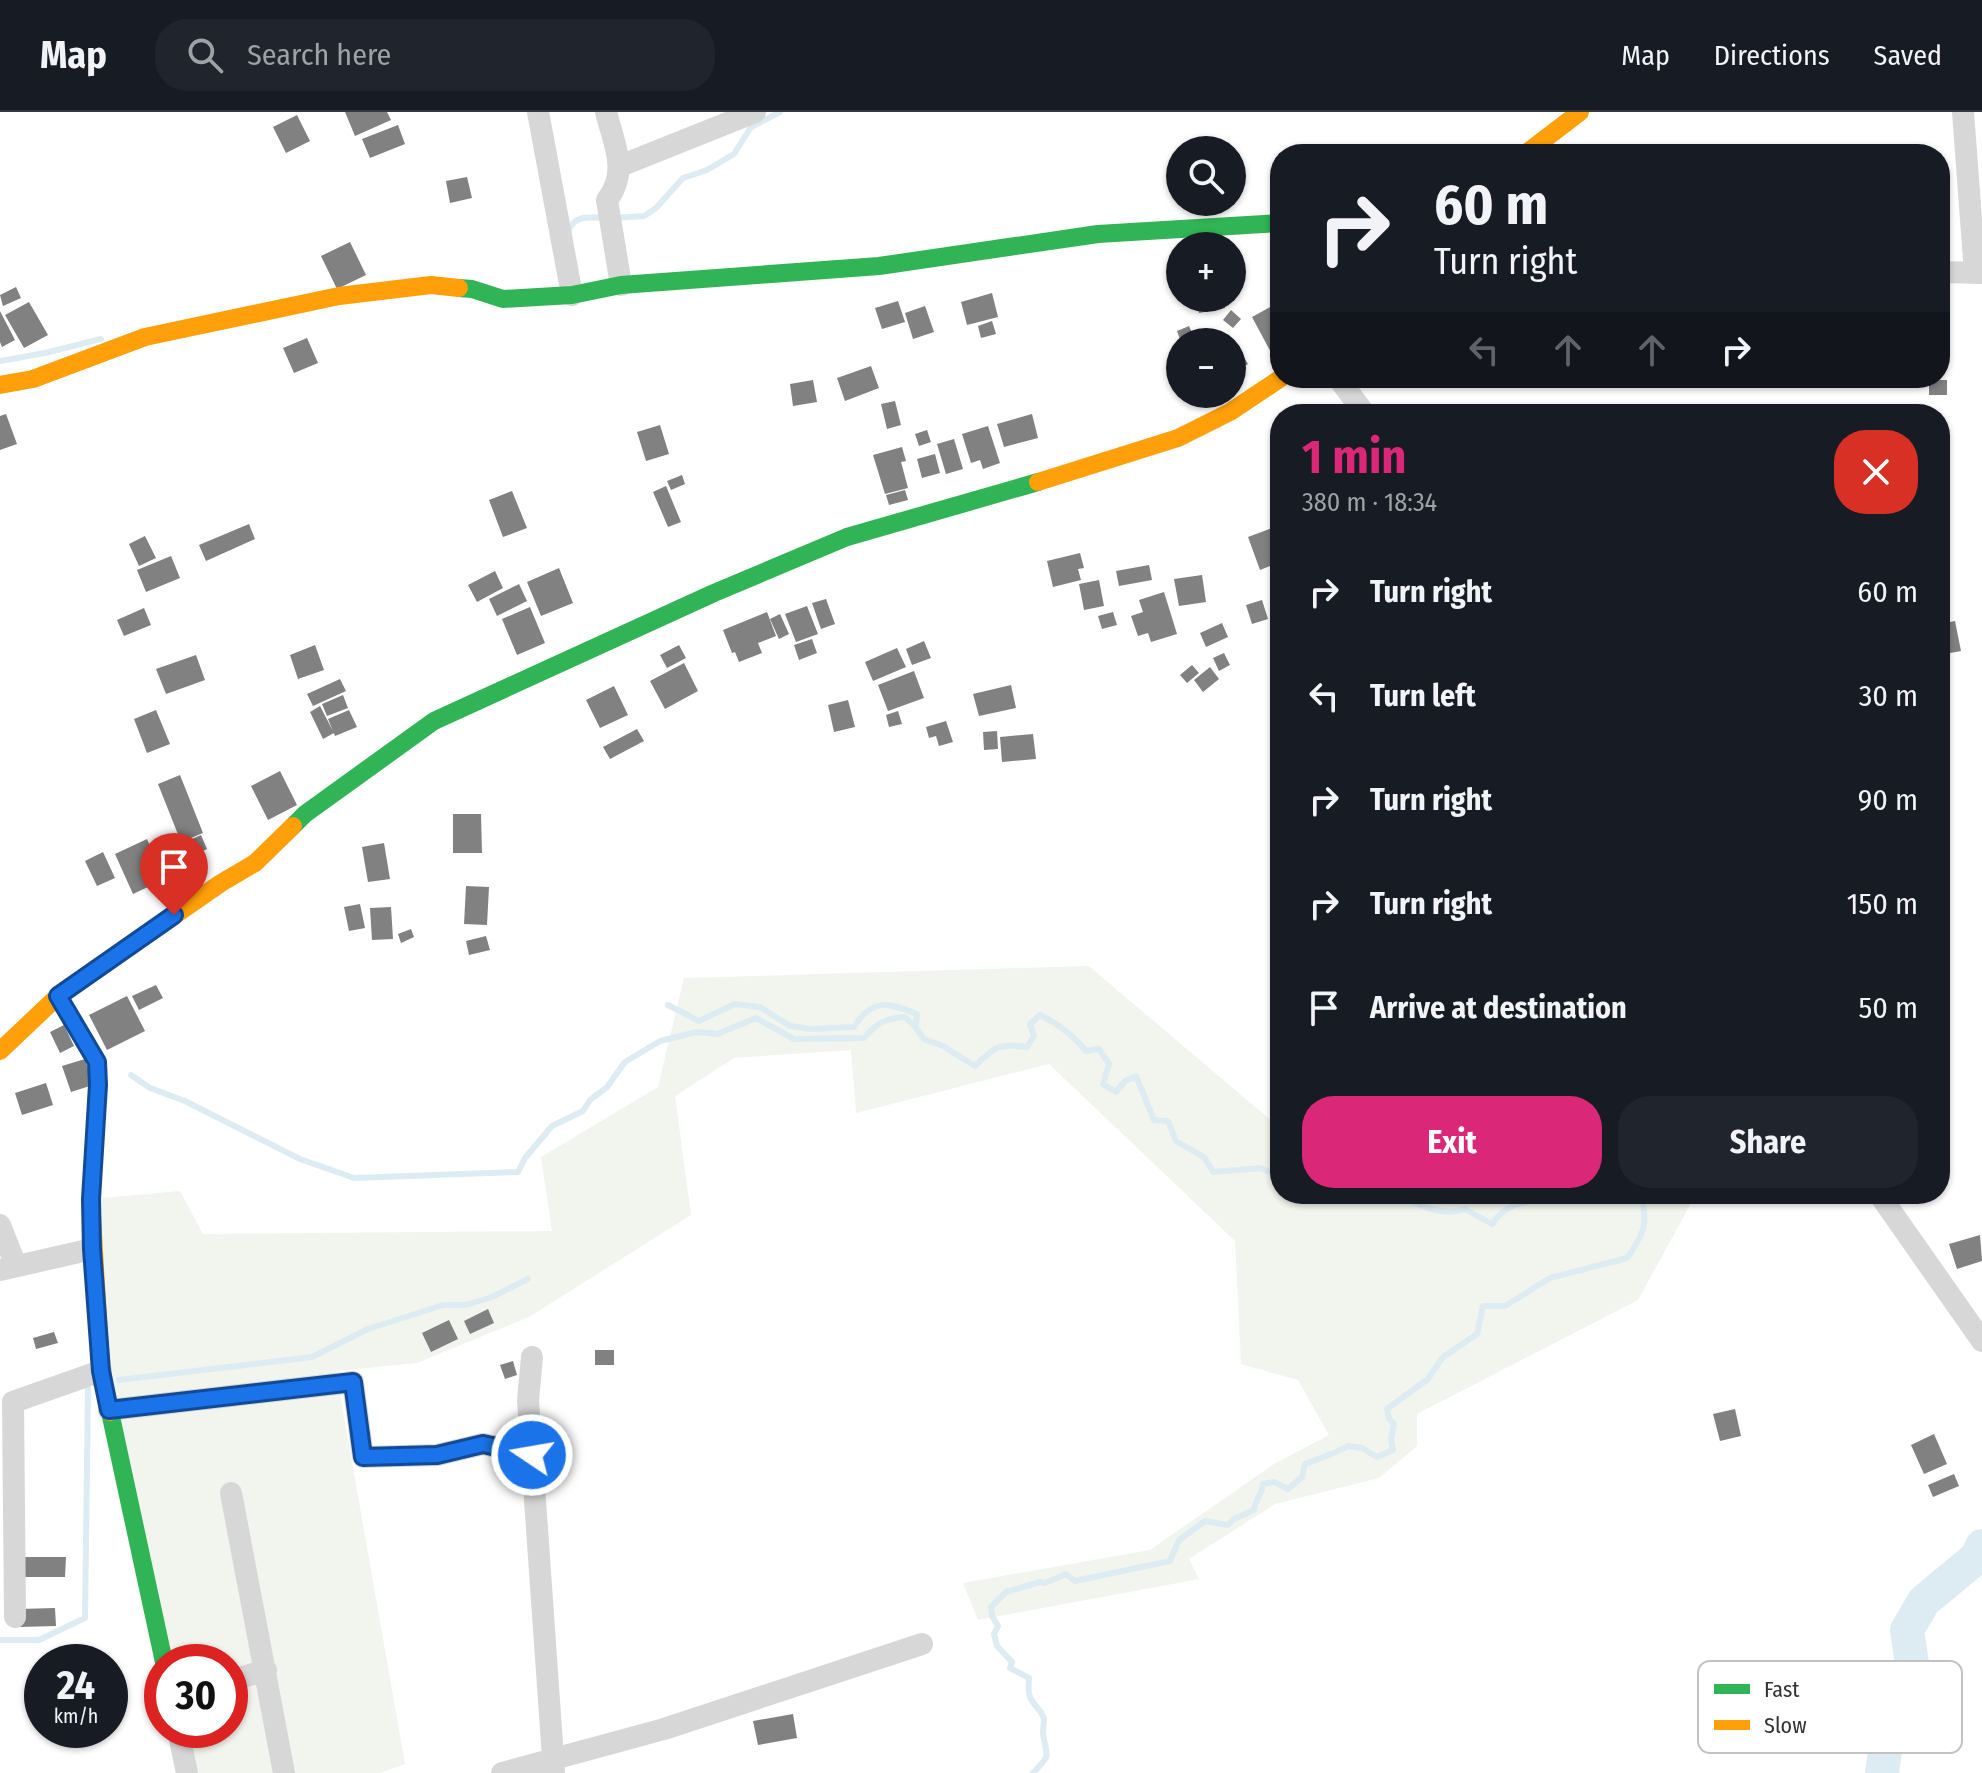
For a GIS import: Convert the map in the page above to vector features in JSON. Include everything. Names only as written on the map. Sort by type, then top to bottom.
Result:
[{"type":"street","points":[[538,112],[572,295]]},
{"type":"street","points":[[606,112],[620,166],[618,187],[607,200],[621,285]]},
{"type":"street","points":[[620,166],[714,120],[755,112]]},
{"type":"street","points":[[1538,144],[1580,112]]},
{"type":"street","points":[[1950,272],[1978,273],[1963,112]]},
{"type":"street","points":[[0,385],[33,379],[145,337],[339,296],[431,285],[472,289],[503,299],[572,295],[621,285],[879,266],[1098,234],[1270,224]]},
{"type":"street","points":[[0,1051],[58,996],[221,883],[255,863],[305,814],[434,721],[714,593],[847,537],[1056,477],[1178,438],[1230,412],[1270,385]]},
{"type":"street","points":[[58,996],[97,1062],[91,1199],[101,1371],[160,1644]]},
{"type":"street","points":[[1886,1204],[1982,1341]]},
{"type":"street","points":[[0,1225],[8,1268],[92,1249]]},
{"type":"street","points":[[532,1357],[528,1400],[553,1766]]},
{"type":"street","points":[[15,1617],[7,1403],[101,1371]]},
{"type":"street","points":[[109,1410],[353,1382],[363,1457],[437,1455],[483,1444],[532,1455]]},
{"type":"street","points":[[231,1493],[284,1773]]},
{"type":"street","points":[[502,1773],[553,1766],[922,1644]]},
{"type":"street","points":[[248,1676],[266,1670]]},
{"type":"street","points":[[182,1748],[187,1773]]},
{"type":"shaded area","points":[[1089,966],[1270,1120],[1270,1204],[1691,1204],[1638,1300],[1417,1414],[1417,1446],[1379,1478],[1275,1504],[1189,1559],[1199,1579],[978,1620],[963,1583],[1150,1550],[1274,1464],[1329,1435],[1298,1380],[1241,1364],[1235,1241],[1049,1064],[856,1113],[851,1050],[734,1058],[675,1096],[691,1215],[529,1317],[417,1363],[336,1371],[405,1764],[379,1773],[186,1773],[181,1748],[248,1748],[248,1644],[159,1644],[101,1371],[91,1199],[180,1191],[203,1234],[552,1231],[541,1157],[658,1087],[684,978]]},
{"type":"building","points":[[345,112],[387,112],[391,120],[355,136]]},
{"type":"building","points":[[297,115],[310,141],[286,153],[273,127]]},
{"type":"building","points":[[398,125],[405,144],[370,158],[362,139]]},
{"type":"building","points":[[467,177],[472,198],[450,203],[446,181]]},
{"type":"building","points":[[350,242],[366,275],[337,289],[321,256]]},
{"type":"building","points":[[16,287],[21,298],[3,306],[0,295]]},
{"type":"building","points":[[992,293],[998,317],[967,325],[961,302]]},
{"type":"building","points":[[898,301],[905,322],[882,329],[875,308]]},
{"type":"building","points":[[29,302],[48,335],[24,348],[5,315]]},
{"type":"building","points":[[925,306],[934,332],[913,339],[905,313]]},
{"type":"building","points":[[1270,307],[1270,351],[1252,317]]},
{"type":"building","points":[[0,311],[15,340],[2,347],[0,342]]},
{"type":"building","points":[[1229,312],[1241,319],[1233,328],[1223,320]]},
{"type":"building","points":[[992,321],[996,334],[981,338],[978,326]]},
{"type":"building","points":[[307,338],[318,363],[294,373],[283,348]]},
{"type":"building","points":[[871,366],[879,388],[845,401],[837,378]]},
{"type":"building","points":[[813,380],[817,402],[793,406],[790,384]]},
{"type":"building","points":[[1929,388],[1947,388],[1947,395],[1929,395]]},
{"type":"building","points":[[895,401],[901,425],[887,429],[881,404]]},
{"type":"building","points":[[6,414],[17,444],[0,450],[0,416]]},
{"type":"building","points":[[1032,414],[1038,438],[1004,447],[997,424]]},
{"type":"building","points":[[660,425],[669,454],[646,461],[637,432]]},
{"type":"building","points":[[988,426],[1000,463],[983,469],[980,460],[971,463],[962,434]]},
{"type":"building","points":[[927,430],[931,442],[919,446],[915,434]]},
{"type":"building","points":[[954,439],[963,469],[946,474],[937,444]]},
{"type":"building","points":[[902,447],[906,461],[901,462],[908,488],[885,494],[873,455]]},
{"type":"building","points":[[935,454],[940,473],[922,478],[917,459]]},
{"type":"building","points":[[682,475],[685,484],[671,490],[667,481]]},
{"type":"building","points":[[666,486],[681,522],[668,527],[653,492]]},
{"type":"building","points":[[905,490],[908,500],[889,505],[886,495]]},
{"type":"building","points":[[512,491],[527,528],[503,537],[489,500]]},
{"type":"building","points":[[249,524],[255,539],[206,561],[199,545]]},
{"type":"building","points":[[1270,529],[1270,566],[1260,570],[1248,537]]},
{"type":"building","points":[[145,536],[156,558],[139,566],[129,544]]},
{"type":"building","points":[[1080,553],[1084,568],[1078,569],[1081,580],[1053,587],[1047,561]]},
{"type":"building","points":[[171,556],[180,578],[146,592],[137,570]]},
{"type":"building","points":[[1149,565],[1152,580],[1119,586],[1116,571]]},
{"type":"building","points":[[559,568],[573,603],[541,616],[527,582]]},
{"type":"building","points":[[495,571],[503,588],[477,602],[468,585]]},
{"type":"building","points":[[1202,575],[1206,602],[1179,606],[1174,579]]},
{"type":"building","points":[[1099,580],[1104,606],[1084,610],[1079,584]]},
{"type":"building","points":[[519,584],[527,601],[497,616],[489,599]]},
{"type":"building","points":[[1164,592],[1177,634],[1151,642],[1148,633],[1138,636],[1131,616],[1143,612],[1139,600]]},
{"type":"building","points":[[826,599],[835,624],[821,629],[812,603]]},
{"type":"building","points":[[1262,600],[1268,619],[1252,624],[1246,605]]},
{"type":"building","points":[[807,606],[818,634],[796,642],[785,614]]},
{"type":"building","points":[[530,607],[545,643],[517,655],[502,619]]},
{"type":"building","points":[[144,608],[151,625],[124,636],[117,620]]},
{"type":"building","points":[[767,612],[776,636],[758,643],[762,653],[739,662],[723,630]]},
{"type":"building","points":[[1113,612],[1117,625],[1102,629],[1098,616]]},
{"type":"building","points":[[780,614],[789,634],[779,639],[770,619]]},
{"type":"building","points":[[1955,621],[1961,651],[1950,653],[1950,622]]},
{"type":"building","points":[[1222,623],[1228,637],[1206,647],[1200,633]]},
{"type":"building","points":[[812,639],[817,653],[799,660],[794,645]]},
{"type":"building","points":[[924,641],[931,658],[912,665],[906,649]]},
{"type":"building","points":[[315,645],[324,670],[298,679],[290,655]]},
{"type":"building","points":[[679,645],[686,658],[667,668],[660,655]]},
{"type":"building","points":[[897,648],[906,667],[873,681],[865,662]]},
{"type":"building","points":[[1224,653],[1230,665],[1219,671],[1213,658]]},
{"type":"building","points":[[196,655],[205,680],[166,694],[156,669]]},
{"type":"building","points":[[684,663],[698,691],[665,709],[650,681]]},
{"type":"building","points":[[1192,665],[1199,673],[1187,683],[1180,675]]},
{"type":"building","points":[[1210,667],[1219,679],[1203,692],[1194,680]]},
{"type":"building","points":[[914,671],[924,698],[888,711],[878,685]]},
{"type":"building","points":[[340,679],[346,691],[313,706],[307,694]]},
{"type":"building","points":[[1011,685],[1016,708],[979,716],[973,694]]},
{"type":"building","points":[[614,686],[628,715],[600,728],[586,700]]},
{"type":"building","points":[[343,695],[348,708],[327,716],[322,704]]},
{"type":"building","points":[[848,700],[855,727],[834,732],[828,705]]},
{"type":"building","points":[[320,706],[334,733],[323,739],[310,712]]},
{"type":"building","points":[[156,710],[170,744],[147,753],[134,719]]},
{"type":"building","points":[[349,710],[357,727],[335,736],[328,719]]},
{"type":"building","points":[[898,711],[902,724],[889,727],[886,715]]},
{"type":"building","points":[[946,721],[953,742],[939,746],[936,736],[929,738],[926,727]]},
{"type":"building","points":[[637,729],[644,741],[610,759],[603,747]]},
{"type":"building","points":[[997,731],[998,749],[984,750],[983,732]]},
{"type":"building","points":[[1033,734],[1036,759],[1002,762],[1000,737]]},
{"type":"building","points":[[280,771],[297,805],[268,820],[251,786]]},
{"type":"building","points":[[180,775],[203,833],[181,842],[158,784]]},
{"type":"building","points":[[453,814],[481,814],[482,853],[453,853]]},
{"type":"building","points":[[201,835],[207,849],[188,858],[181,844]]},
{"type":"building","points":[[147,839],[165,879],[133,894],[115,854]]},
{"type":"building","points":[[384,843],[390,879],[368,882],[362,847]]},
{"type":"building","points":[[103,852],[115,878],[97,886],[85,861]]},
{"type":"building","points":[[466,886],[489,887],[487,925],[464,924]]},
{"type":"building","points":[[360,904],[365,928],[349,931],[344,907]]},
{"type":"building","points":[[391,907],[393,939],[372,940],[370,908]]},
{"type":"building","points":[[411,929],[414,937],[401,943],[398,934]]},
{"type":"building","points":[[486,936],[490,950],[469,955],[466,941]]},
{"type":"building","points":[[156,985],[163,998],[139,1010],[132,996]]},
{"type":"building","points":[[127,996],[145,1031],[107,1050],[89,1015]]},
{"type":"building","points":[[64,1025],[74,1046],[60,1053],[50,1032]]},
{"type":"building","points":[[85,1059],[93,1085],[71,1092],[62,1066]]},
{"type":"building","points":[[46,1083],[53,1105],[22,1115],[15,1093]]},
{"type":"building","points":[[1980,1235],[1982,1261],[1957,1269],[1949,1244]]},
{"type":"building","points":[[488,1309],[494,1323],[470,1334],[464,1321]]},
{"type":"building","points":[[449,1320],[458,1339],[431,1352],[422,1333]]},
{"type":"building","points":[[54,1332],[58,1343],[36,1349],[33,1338]]},
{"type":"building","points":[[595,1350],[614,1350],[614,1365],[595,1365]]},
{"type":"building","points":[[513,1361],[517,1375],[505,1379],[500,1365]]},
{"type":"building","points":[[1735,1409],[1741,1436],[1720,1441],[1713,1414]]},
{"type":"building","points":[[1934,1434],[1947,1464],[1924,1474],[1911,1445]]},
{"type":"building","points":[[1954,1474],[1959,1486],[1933,1497],[1928,1485]]},
{"type":"building","points":[[21,1557],[66,1557],[65,1577],[21,1577]]},
{"type":"building","points":[[55,1608],[56,1626],[19,1627],[18,1609]]},
{"type":"building","points":[[793,1714],[797,1738],[758,1745],[753,1721]]},
{"type":"waterway","points":[[615,218],[644,216],[656,208],[683,178],[707,170],[734,154],[751,127],[780,112]]},
{"type":"waterway","points":[[568,233],[577,220],[604,218]]},
{"type":"waterway","points":[[0,361],[101,339]]},
{"type":"waterway","points":[[668,1005],[699,1021],[735,1004],[760,1007],[790,1026],[811,1029],[854,1027],[867,1011],[889,1005],[917,1014],[916,1028],[924,1039],[943,1046],[975,1066],[998,1048],[1010,1045],[1027,1047],[1034,1036],[1030,1024],[1040,1015],[1065,1030],[1086,1051],[1099,1049],[1109,1064],[1103,1084],[1116,1092],[1125,1081],[1136,1076],[1154,1120],[1168,1121],[1176,1141],[1204,1157],[1213,1172],[1260,1168],[1270,1172]]},
{"type":"waterway","points":[[131,1075],[150,1088],[185,1101],[300,1159],[354,1178],[518,1172],[525,1158],[552,1126],[583,1111],[590,1100],[607,1087],[625,1062],[660,1041],[697,1032],[717,1034],[756,1018],[794,1039],[864,1038],[882,1023],[905,1017],[916,1028]]},
{"type":"waterway","points":[[1419,1204],[1442,1211],[1465,1209],[1492,1224],[1503,1212],[1519,1204]]},
{"type":"waterway","points":[[1033,1773],[1047,1754],[1044,1719],[1029,1694],[1029,1678],[1010,1668],[1012,1662],[997,1646],[994,1634],[998,1626],[991,1607],[1006,1592],[1045,1583],[1066,1574],[1075,1581],[1170,1561],[1179,1540],[1205,1521],[1228,1525],[1254,1510],[1263,1484],[1274,1482],[1288,1489],[1302,1477],[1305,1464],[1348,1446],[1362,1448],[1377,1457],[1393,1450],[1391,1439],[1394,1424],[1389,1419],[1387,1409],[1428,1379],[1442,1358],[1477,1334],[1483,1306],[1505,1306],[1550,1278],[1627,1258],[1643,1228],[1643,1204]]},
{"type":"waterway","points":[[119,1380],[312,1357],[368,1329],[443,1305],[466,1305],[492,1297],[528,1279]]},
{"type":"waterway","points":[[0,1640],[39,1640],[85,1618],[88,1389]]},
{"type":"waterway","points":[[1912,1661],[1907,1630],[1924,1601],[1976,1558],[1982,1546]]},
{"type":"waterway","points":[[1882,1773],[1885,1753]]},
{"type":"traffic: fast","points":[[459,288],[503,299],[572,295],[621,285],[879,266],[1098,234],[1270,224]]},
{"type":"traffic: fast","points":[[293,826],[305,814],[434,721],[714,593],[847,537],[1038,482]]},
{"type":"traffic: fast","points":[[110,1412],[160,1644]]},
{"type":"traffic: slow","points":[[1538,144],[1580,112]]},
{"type":"traffic: slow","points":[[0,385],[33,379],[145,337],[339,296],[431,285],[459,288]]},
{"type":"traffic: slow","points":[[1038,482],[1178,438],[1230,412],[1270,385]]},
{"type":"traffic: slow","points":[[0,1051],[58,996],[221,883],[255,863],[293,826]]},
{"type":"traffic: slow","points":[[58,996],[97,1062],[91,1199],[101,1371],[110,1412]]},
{"type":"route","points":[[174,915],[58,996],[97,1062],[92,1249],[101,1371],[109,1410],[353,1382],[363,1457],[437,1455],[483,1444],[532,1455]]}]
